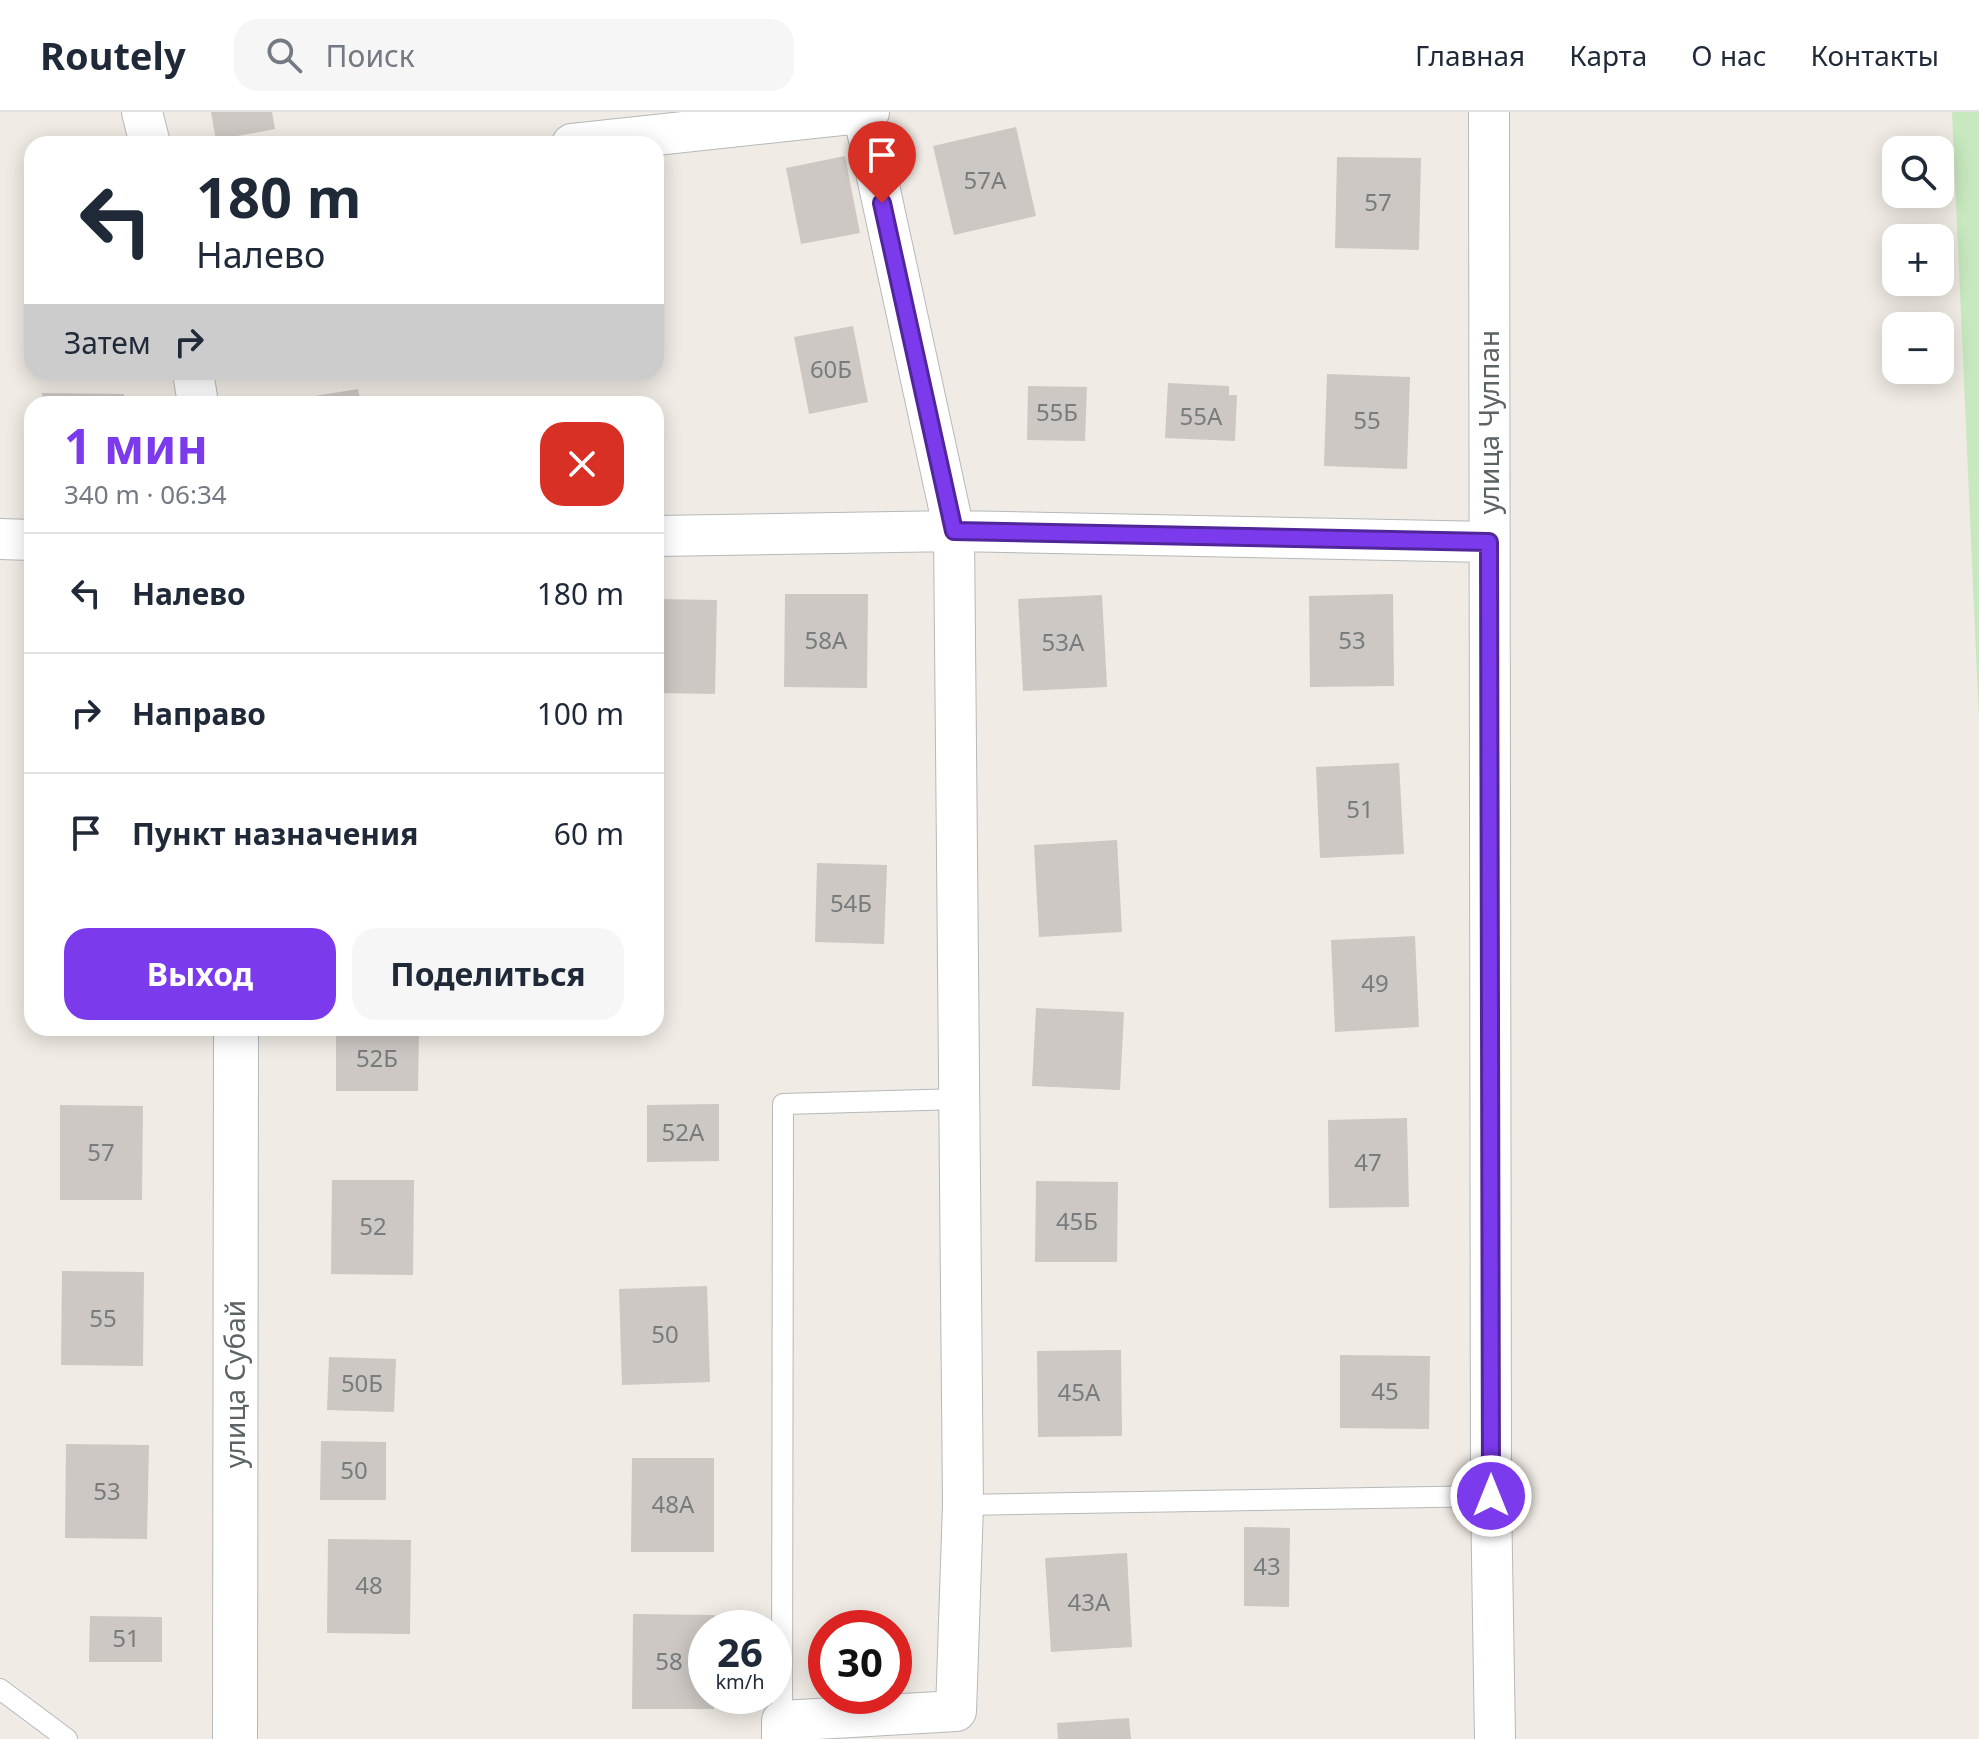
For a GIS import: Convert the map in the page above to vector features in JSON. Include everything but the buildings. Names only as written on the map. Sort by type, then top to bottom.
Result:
[{"type":"street","points":[[142,112],[148,136]]},
{"type":"street","points":[[645,136],[865,112],[954,531],[963,1505],[956,1711],[782,1730]]},
{"type":"street","name":"улица Чулпан","points":[[1489,112],[1491,1496],[1495,1739]]},
{"type":"street","points":[[664,536],[954,531],[1489,542]]},
{"type":"street","points":[[0,539],[24,540]]},
{"type":"street","name":"улица Субай","points":[[235,1739],[236,1036]]},
{"type":"lane","points":[[782,1730],[783,1104],[960,1099]]},
{"type":"lane","points":[[963,1505],[1491,1496]]},
{"type":"lane","points":[[0,1689],[67,1739]]},
{"type":"green space","points":[[1952,112],[1979,112],[1979,721],[1954,136]]},
{"type":"route","points":[[882,203],[954,531],[1489,542],[1491,1496]]}]
